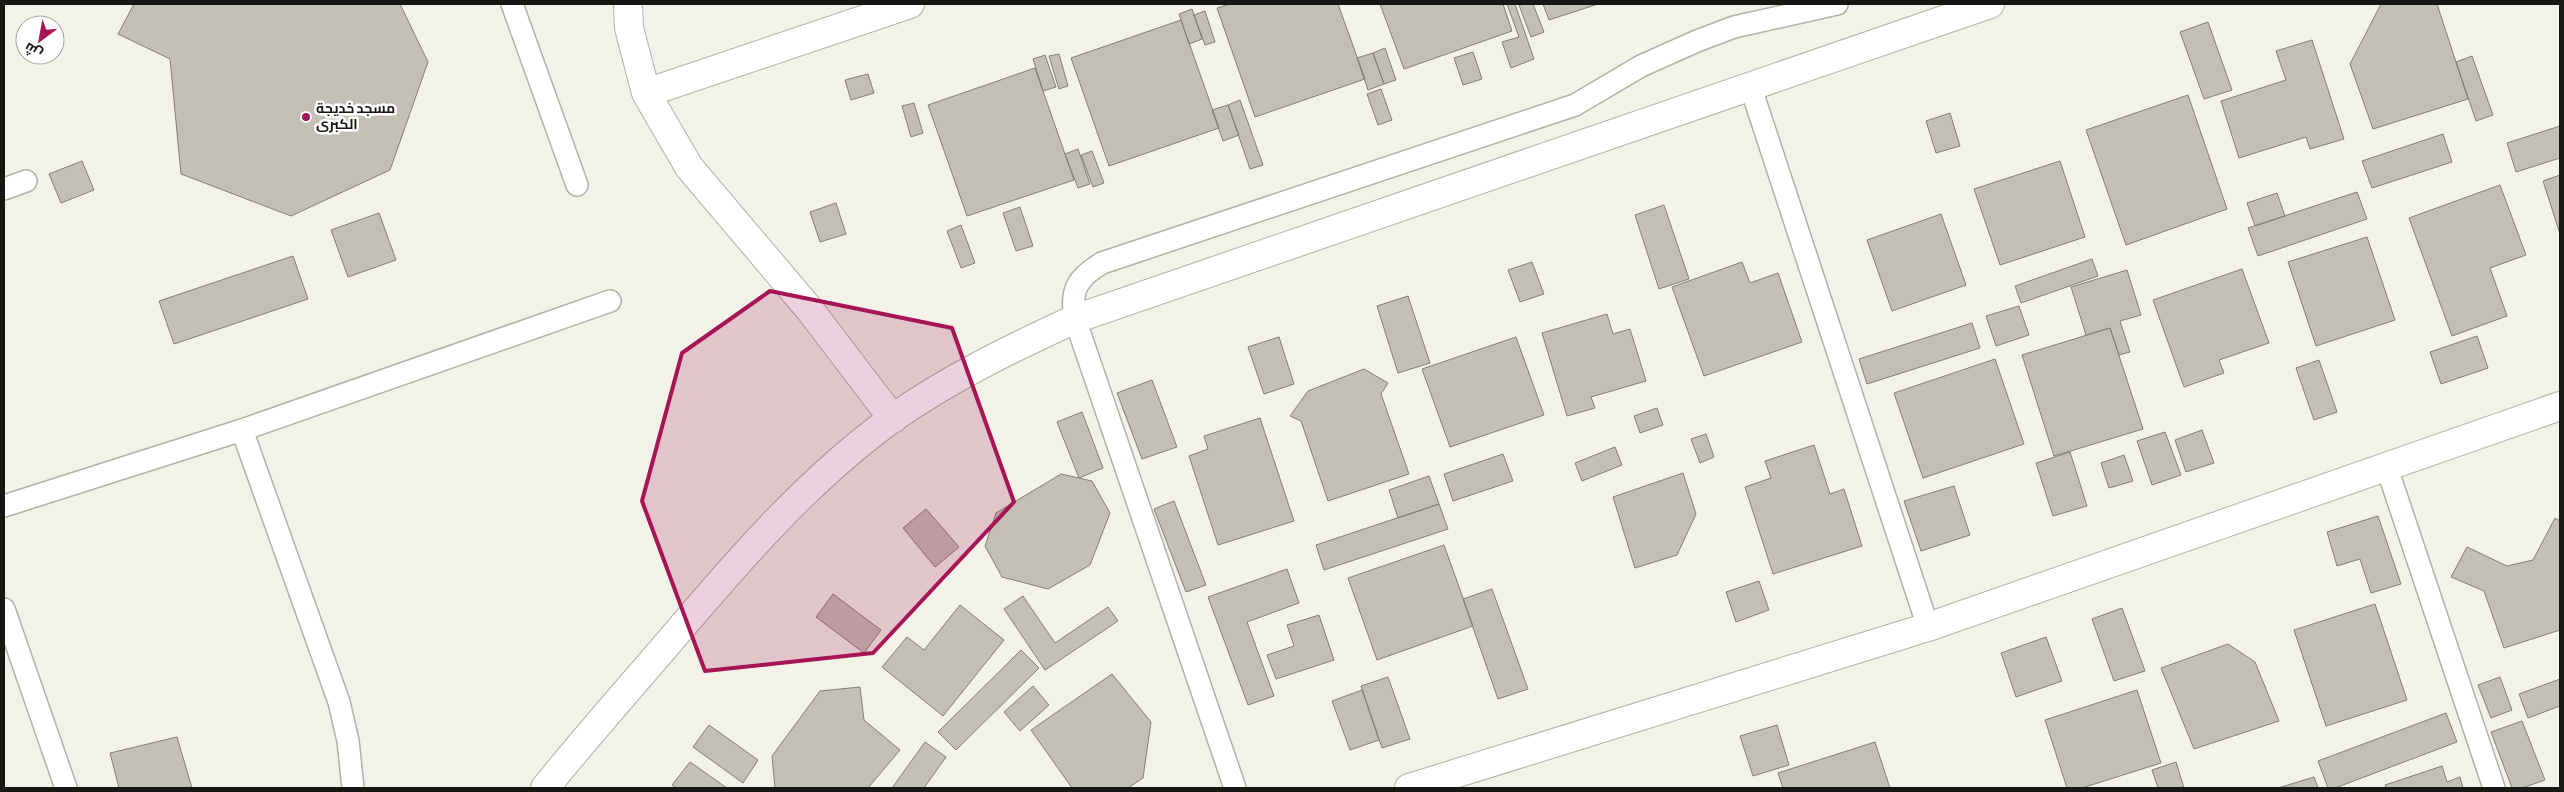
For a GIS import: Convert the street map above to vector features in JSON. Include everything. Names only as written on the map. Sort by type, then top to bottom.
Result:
[{"type":"street","points":[[628,4],[629,28],[646,94],[689,167],[810,310],[893,419]]},
{"type":"street","points":[[646,94],[910,4]]},
{"type":"street","points":[[544,788],[709,595],[781,517],[834,464],[893,419],[978,365],[1075,319],[1750,85],[1990,4]]},
{"type":"street","points":[[1409,788],[1928,628],[2560,406]]},
{"type":"lane","points":[[512,4],[577,185]]},
{"type":"lane","points":[[1235,788],[1075,319],[1072,304],[1075,288],[1086,273],[1102,263],[1574,105],[1641,66],[1734,27],[1837,4]]},
{"type":"lane","points":[[1750,85],[1928,628]]},
{"type":"lane","points":[[4,189],[26,181]]},
{"type":"lane","points":[[4,506],[242,430],[610,301]]},
{"type":"lane","points":[[242,430],[339,702],[348,741],[353,788]]},
{"type":"lane","points":[[2387,468],[2494,788]]},
{"type":"lane","points":[[4,609],[66,788]]},
{"type":"highlighted area","points":[[770,291],[952,328],[1014,502],[873,653],[705,671],[642,501],[682,353]]},
{"type":"building","name":"مسجد خديجة الكبرى","points":[[134,4],[400,4],[428,62],[390,170],[291,216],[181,174],[170,59],[118,34]]},
{"type":"building","points":[[1230,4],[1338,4],[1365,79],[1255,117],[1217,8]]},
{"type":"building","points":[[1380,4],[1503,4],[1512,31],[1404,69]]},
{"type":"building","points":[[1507,4],[1515,4],[1534,59],[1511,68],[1502,42],[1519,37]]},
{"type":"building","points":[[1533,4],[1544,32],[1531,37],[1519,5]]},
{"type":"building","points":[[1543,4],[1598,4],[1549,20]]},
{"type":"building","points":[[2381,4],[2437,4],[2468,99],[2373,129],[2350,64]]},
{"type":"building","points":[[1192,9],[1202,39],[1189,44],[1179,14]]},
{"type":"building","points":[[1205,11],[1215,42],[1205,45],[1194,15]]},
{"type":"building","points":[[1181,20],[1219,128],[1109,166],[1071,58]]},
{"type":"building","points":[[2208,22],[2232,90],[2204,99],[2180,32]]},
{"type":"building","points":[[2312,40],[2344,139],[2310,149],[2306,137],[2239,158],[2221,101],[2286,80],[2276,51]]},
{"type":"building","points":[[1385,48],[1396,80],[1384,84],[1373,53]]},
{"type":"building","points":[[1473,52],[1482,79],[1463,85],[1454,58]]},
{"type":"building","points":[[1373,53],[1384,84],[1368,90],[1357,58]]},
{"type":"building","points":[[1059,54],[1068,86],[1059,89],[1049,56]]},
{"type":"building","points":[[1045,55],[1056,87],[1043,91],[1033,59]]},
{"type":"building","points":[[2472,56],[2493,115],[2476,121],[2456,62]]},
{"type":"building","points":[[1035,68],[1074,180],[967,216],[928,105]]},
{"type":"building","points":[[868,74],[874,93],[851,100],[845,80]]},
{"type":"building","points":[[1381,89],[1392,120],[1378,125],[1367,94]]},
{"type":"building","points":[[2188,95],[2227,209],[2126,245],[2086,130]]},
{"type":"building","points":[[1240,100],[1263,165],[1250,169],[1228,105]]},
{"type":"building","points":[[914,103],[923,133],[911,137],[902,106]]},
{"type":"building","points":[[1228,105],[1239,135],[1223,141],[1212,110]]},
{"type":"building","points":[[1950,113],[1960,146],[1936,153],[1926,121]]},
{"type":"building","points":[[2560,126],[2560,158],[2516,172],[2507,143]]},
{"type":"building","points":[[2443,134],[2452,162],[2372,188],[2362,161]]},
{"type":"building","points":[[1078,149],[1090,184],[1078,188],[1065,154]]},
{"type":"building","points":[[1092,151],[1104,183],[1093,187],[1081,155]]},
{"type":"building","points":[[82,161],[94,190],[61,203],[49,174]]},
{"type":"building","points":[[2060,161],[2085,237],[2000,265],[1974,189]]},
{"type":"building","points":[[2560,175],[2560,234],[2543,181]]},
{"type":"building","points":[[2500,185],[2526,255],[2490,268],[2507,316],[2452,336],[2409,218]]},
{"type":"building","points":[[2357,192],[2367,219],[2258,256],[2248,228]]},
{"type":"building","points":[[2277,193],[2285,216],[2255,226],[2247,203]]},
{"type":"building","points":[[836,203],[846,234],[820,242],[810,212]]},
{"type":"building","points":[[1664,205],[1689,279],[1659,289],[1635,215]]},
{"type":"building","points":[[1020,207],[1033,246],[1016,251],[1003,213]]},
{"type":"building","points":[[379,213],[396,260],[348,277],[331,230]]},
{"type":"building","points":[[1941,214],[1966,285],[1892,311],[1867,240]]},
{"type":"building","points":[[961,225],[975,263],[961,268],[947,231]]},
{"type":"building","points":[[2367,237],[2395,320],[2316,346],[2288,262]]},
{"type":"building","points":[[293,256],[308,299],[174,344],[159,301]]},
{"type":"building","points":[[2092,259],[2098,276],[2021,303],[2015,286]]},
{"type":"building","points":[[1532,262],[1544,294],[1520,302],[1508,270]]},
{"type":"building","points":[[1742,262],[1750,283],[1778,273],[1802,342],[1704,376],[1672,287]]},
{"type":"building","points":[[2242,269],[2269,343],[2219,360],[2224,373],[2184,387],[2153,300]]},
{"type":"building","points":[[2127,270],[2141,315],[2120,321],[2130,352],[2119,355],[2110,328],[2086,335],[2071,287]]},
{"type":"building","points":[[1408,296],[1430,363],[1398,373],[1377,306]]},
{"type":"building","points":[[2019,306],[2029,335],[1996,346],[1986,316]]},
{"type":"building","points":[[1607,314],[1613,334],[1630,329],[1646,381],[1591,397],[1595,408],[1567,416],[1542,333]]},
{"type":"building","points":[[1972,323],[1980,348],[1867,384],[1859,359]]},
{"type":"building","points":[[2110,328],[2143,429],[2054,456],[2022,355]]},
{"type":"building","points":[[2477,336],[2488,368],[2441,384],[2430,352]]},
{"type":"building","points":[[1279,337],[1294,384],[1264,394],[1248,347]]},
{"type":"building","points":[[1516,337],[1544,415],[1450,447],[1422,369]]},
{"type":"building","points":[[1995,359],[2024,444],[1923,478],[1894,393]]},
{"type":"building","points":[[2319,360],[2337,412],[2314,420],[2296,368]]},
{"type":"building","points":[[1364,369],[1388,383],[1381,394],[1409,474],[1328,501],[1301,421],[1290,416],[1308,391]]},
{"type":"building","points":[[1152,380],[1177,447],[1142,459],[1117,393]]},
{"type":"building","points":[[1657,408],[1663,425],[1640,433],[1634,416]]},
{"type":"building","points":[[1082,412],[1103,468],[1079,478],[1057,422]]},
{"type":"building","points":[[1260,418],[1294,521],[1218,545],[1189,456],[1208,449],[1204,436]]},
{"type":"building","points":[[2202,430],[2214,463],[2186,472],[2175,440]]},
{"type":"building","points":[[2165,432],[2181,475],[2152,485],[2137,441]]},
{"type":"building","points":[[1706,434],[1714,457],[1700,463],[1691,439]]},
{"type":"building","points":[[1814,445],[1830,494],[1844,489],[1862,546],[1773,574],[1745,487],[1771,478],[1765,461]]},
{"type":"building","points":[[1615,447],[1622,465],[1582,481],[1575,463]]},
{"type":"building","points":[[2070,452],[2087,506],[2053,516],[2036,463]]},
{"type":"building","points":[[1503,454],[1513,481],[1453,501],[1444,474]]},
{"type":"building","points":[[2124,455],[2133,481],[2109,488],[2101,463]]},
{"type":"building","points":[[1683,473],[1696,514],[1677,555],[1635,568],[1613,497]]},
{"type":"building","points":[[1061,474],[1092,481],[1110,513],[1090,565],[1048,589],[1002,577],[985,546],[996,513]]},
{"type":"building","points":[[1429,476],[1439,504],[1398,518],[1389,490]]},
{"type":"building","points":[[1954,486],[1970,535],[1921,551],[1904,501]]},
{"type":"building","points":[[1174,501],[1206,585],[1186,592],[1154,509]]},
{"type":"building","points":[[1439,504],[1448,529],[1324,570],[1316,545]]},
{"type":"building","points":[[926,509],[959,547],[935,567],[903,528]]},
{"type":"building","points":[[2378,516],[2401,584],[2371,593],[2360,559],[2337,566],[2327,532]]},
{"type":"building","points":[[2555,518],[2560,521],[2560,630],[2504,648],[2484,591],[2451,577],[2467,547],[2507,566],[2533,560]]},
{"type":"building","points":[[1444,545],[1473,626],[1377,660],[1348,578]]},
{"type":"building","points":[[1287,569],[1299,603],[1247,622],[1274,696],[1248,705],[1208,597]]},
{"type":"building","points":[[1759,581],[1769,610],[1736,622],[1726,592]]},
{"type":"building","points":[[1492,589],[1528,689],[1498,699],[1463,599]]},
{"type":"building","points":[[833,594],[881,630],[864,653],[816,617]]},
{"type":"building","points":[[1023,596],[1055,643],[1108,607],[1118,621],[1045,670],[1004,609]]},
{"type":"building","points":[[2375,604],[2407,700],[2326,726],[2294,630]]},
{"type":"building","points":[[960,605],[1004,640],[943,716],[882,667],[907,637],[924,650]]},
{"type":"building","points":[[2122,608],[2145,671],[2114,681],[2092,619]]},
{"type":"building","points":[[1319,615],[1334,660],[1276,679],[1267,655],[1294,646],[1287,625]]},
{"type":"building","points":[[2046,637],[2062,681],[2016,697],[2001,653]]},
{"type":"building","points":[[2228,644],[2255,662],[2279,721],[2194,749],[2161,668]]},
{"type":"building","points":[[1021,650],[1039,668],[956,750],[938,732]]},
{"type":"building","points":[[1112,674],[1151,722],[1143,778],[1128,788],[1072,788],[1031,730]]},
{"type":"building","points":[[1388,677],[1410,739],[1382,748],[1361,686]]},
{"type":"building","points":[[2500,677],[2512,710],[2491,718],[2478,685]]},
{"type":"building","points":[[2560,679],[2560,706],[2528,718],[2519,694]]},
{"type":"building","points":[[1033,686],[1049,705],[1020,731],[1004,712]]},
{"type":"building","points":[[860,687],[864,720],[900,750],[868,788],[775,788],[772,756],[820,691]]},
{"type":"building","points":[[1362,690],[1379,740],[1350,750],[1332,701]]},
{"type":"building","points":[[2137,690],[2161,763],[2082,788],[2067,788],[2045,720]]},
{"type":"building","points":[[2446,713],[2457,742],[2335,788],[2328,788],[2318,761]]},
{"type":"building","points":[[2522,721],[2545,780],[2522,788],[2512,788],[2491,732]]},
{"type":"building","points":[[709,725],[758,760],[743,783],[693,747]]},
{"type":"building","points":[[1777,725],[1789,765],[1753,776],[1740,736]]},
{"type":"building","points":[[177,737],[192,788],[119,788],[110,753]]},
{"type":"building","points":[[925,742],[946,757],[924,788],[892,788]]},
{"type":"building","points":[[1875,742],[1890,788],[1783,788],[1778,773]]},
{"type":"building","points":[[690,762],[727,788],[677,788],[672,785]]},
{"type":"building","points":[[2176,762],[2184,788],[2158,788],[2152,770]]},
{"type":"building","points":[[2442,766],[2447,782],[2460,777],[2463,788],[2386,788],[2385,785]]},
{"type":"building","points":[[2314,777],[2318,788],[2278,788]]},
{"type":"place","name":"مسجد خديجة الكبرى","points":[[306,117]]}]
